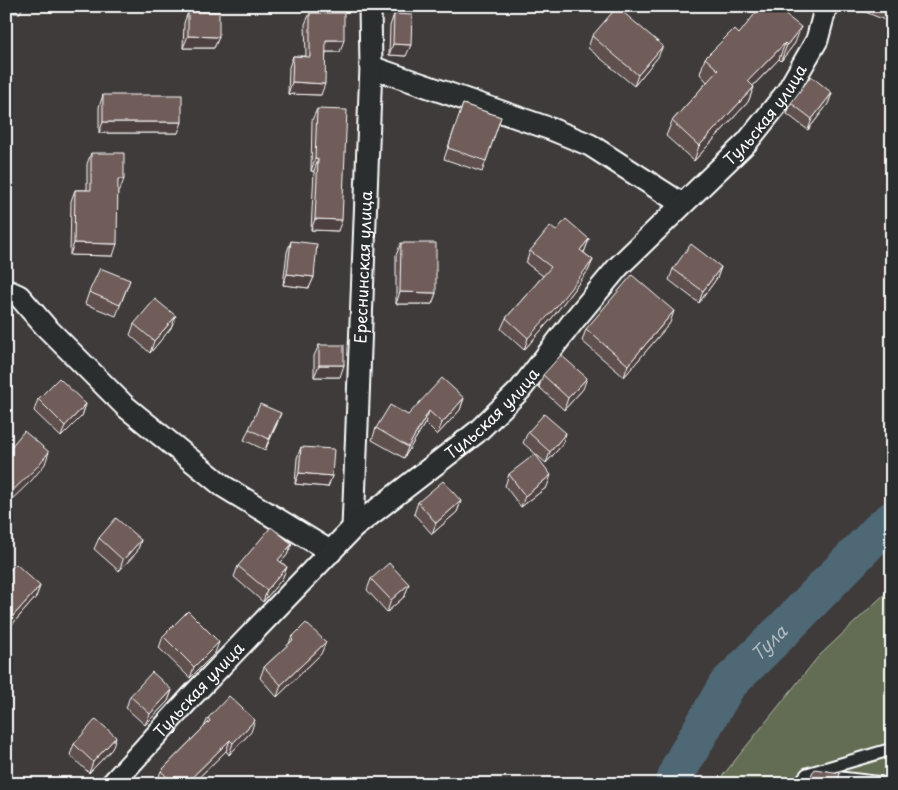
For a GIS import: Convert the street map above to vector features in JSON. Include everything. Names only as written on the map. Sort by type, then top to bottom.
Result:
[{"type":"street","name":"Ереснинская улица","points":[[352,528],[371,67],[370,6]]},
{"type":"street","name":"Тульская улица","points":[[112,784],[192,696],[352,528],[477,432],[520,390],[618,267],[747,142],[787,92],[817,40],[826,6]]},
{"type":"street","points":[[371,67],[550,129],[590,146],[682,204]]},
{"type":"street","points":[[6,290],[19,296],[45,326],[126,407],[223,486],[331,552]]},
{"type":"lane","points":[[799,784],[807,774],[892,749]]},
{"type":"lane","points":[[807,774],[891,784]]},
{"type":"green space","points":[[892,587],[892,784],[716,784],[818,657]]},
{"type":"building","points":[[761,6],[774,6],[801,27],[787,45],[785,43],[748,81],[754,87],[699,146],[672,121],[718,70],[705,58],[734,29],[739,34]]},
{"type":"building","points":[[883,6],[892,6],[892,10]]},
{"type":"building","points":[[617,7],[663,46],[638,75],[592,36]]},
{"type":"building","points":[[188,12],[219,12],[219,37],[188,36]]},
{"type":"building","points":[[310,13],[344,13],[344,40],[326,40],[325,84],[292,82],[293,56],[310,57]]},
{"type":"building","points":[[394,14],[412,15],[411,45],[393,44]]},
{"type":"building","points":[[811,76],[832,93],[812,119],[791,103]]},
{"type":"building","points":[[103,95],[182,95],[182,122],[103,122]]},
{"type":"building","points":[[463,104],[501,117],[486,161],[448,148]]},
{"type":"building","points":[[317,109],[347,110],[342,220],[315,219],[318,159],[315,159]]},
{"type":"building","points":[[91,153],[124,153],[124,179],[118,179],[117,244],[74,243],[75,190],[91,190]]},
{"type":"building","points":[[566,219],[589,239],[580,250],[593,260],[556,307],[528,338],[506,318],[551,267],[530,251],[550,226],[556,231]]},
{"type":"building","points":[[291,241],[317,244],[314,277],[287,274]]},
{"type":"building","points":[[401,243],[436,243],[436,293],[400,292]]},
{"type":"building","points":[[691,244],[721,267],[703,291],[673,269]]},
{"type":"building","points":[[100,268],[130,280],[120,305],[89,292]]},
{"type":"building","points":[[632,275],[674,311],[628,365],[586,329]]},
{"type":"building","points":[[155,299],[176,316],[154,341],[134,324]]},
{"type":"building","points":[[319,345],[344,345],[344,365],[319,365]]},
{"type":"building","points":[[561,355],[587,378],[568,398],[543,375]]},
{"type":"building","points":[[59,378],[86,404],[65,426],[38,399]]},
{"type":"building","points":[[442,378],[464,398],[442,423],[429,411],[408,447],[376,428],[390,405],[408,415]]},
{"type":"building","points":[[260,404],[281,413],[269,439],[249,429]]},
{"type":"building","points":[[544,414],[566,433],[550,452],[528,432]]},
{"type":"building","points":[[24,431],[49,452],[36,468],[6,497],[6,453]]},
{"type":"building","points":[[301,447],[334,449],[332,476],[299,473]]},
{"type":"building","points":[[535,454],[551,475],[525,496],[509,474]]},
{"type":"building","points":[[443,481],[461,501],[436,523],[418,502]]},
{"type":"building","points":[[116,518],[141,540],[123,560],[99,538]]},
{"type":"building","points":[[271,527],[292,544],[278,560],[287,567],[267,590],[238,566]]},
{"type":"building","points":[[389,563],[409,584],[391,600],[371,579]]},
{"type":"building","points":[[16,564],[40,586],[13,616],[6,610],[6,574]]},
{"type":"building","points":[[188,611],[219,642],[194,667],[163,636]]},
{"type":"building","points":[[306,623],[326,642],[281,685],[264,667],[293,640],[291,638]]},
{"type":"building","points":[[152,672],[172,690],[150,714],[130,696]]},
{"type":"building","points":[[229,696],[255,720],[233,743],[230,740],[185,784],[174,784],[161,771],[210,721],[208,718]]},
{"type":"building","points":[[96,719],[116,737],[93,762],[74,744]]},
{"type":"building","points":[[815,769],[840,773],[837,784],[810,783]]},
{"type":"waterway","name":"Тула","points":[[674,784],[680,767],[727,685],[892,520]]}]
